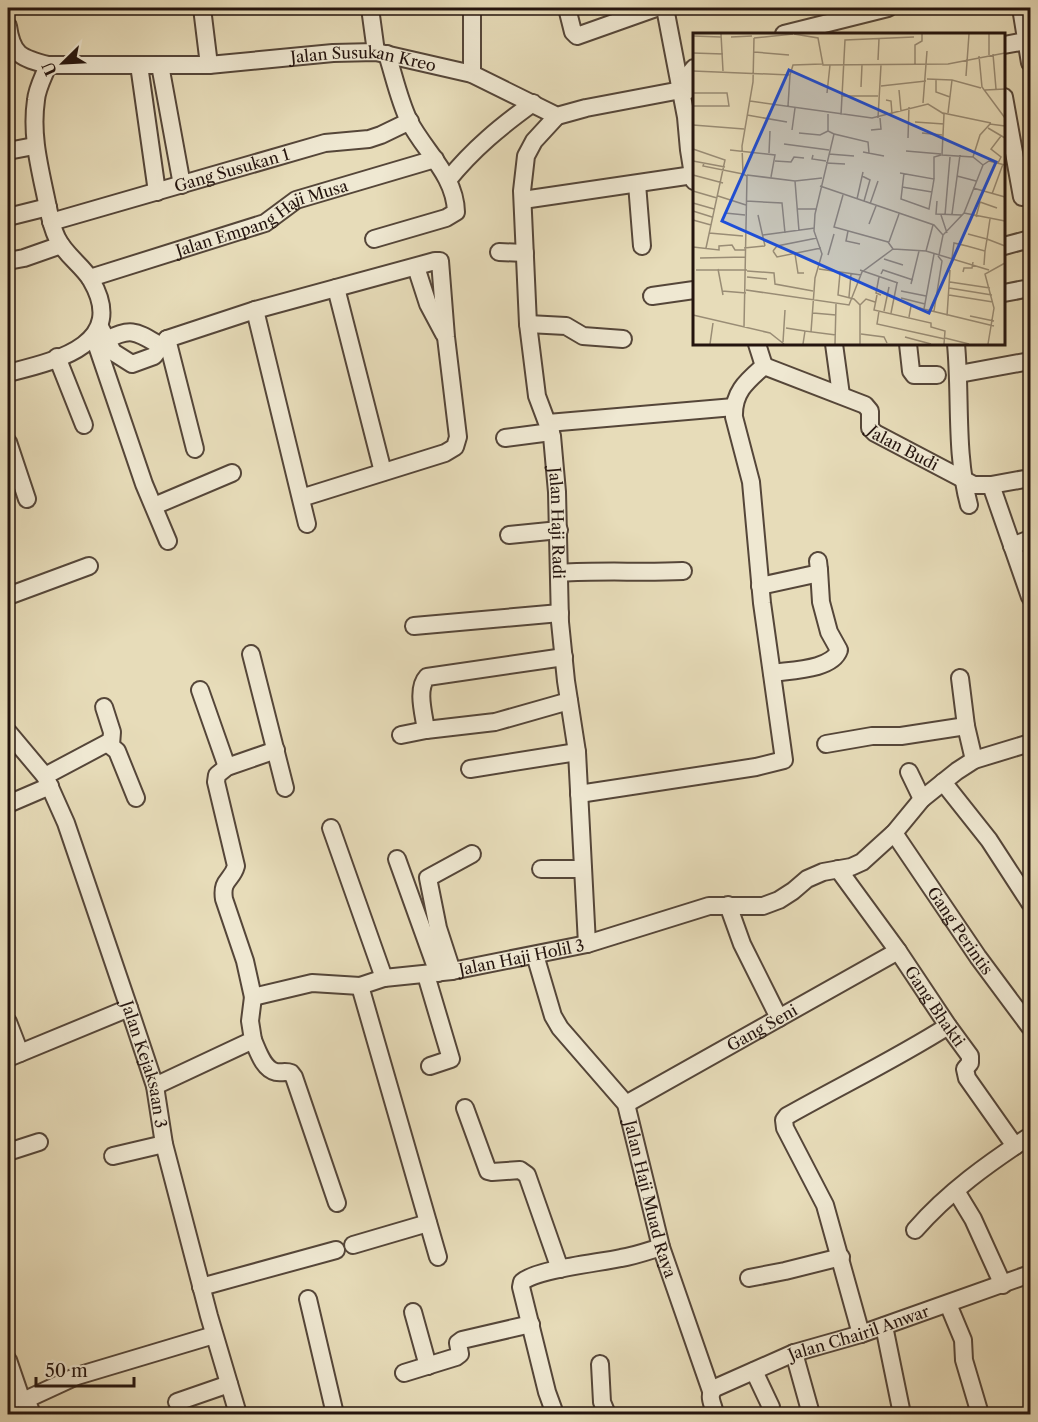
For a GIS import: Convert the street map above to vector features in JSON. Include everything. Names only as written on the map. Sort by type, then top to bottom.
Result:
[{"type":"street","points":[[202,8],[209,64]]},
{"type":"street","points":[[370,8],[382,53],[410,122],[448,180],[456,212],[446,218],[374,239]]},
{"type":"street","points":[[472,8],[472,74]]},
{"type":"street","points":[[567,8],[573,32],[575,36],[579,36],[656,8]]},
{"type":"street","points":[[665,8],[681,90],[691,116]]},
{"type":"street","points":[[787,33],[888,8]]},
{"type":"street","points":[[1021,8],[1030,63]]},
{"type":"street","points":[[8,27],[13,48],[24,58],[40,63],[34,146],[50,214],[61,245],[90,278],[99,301],[102,317],[100,334],[144,484],[168,541]]},
{"type":"street","points":[[1005,45],[1026,40]]},
{"type":"street","name":"Jalan Susukan Kreo","points":[[40,63],[209,64],[333,53],[382,53],[472,74],[533,102],[556,116]]},
{"type":"street","points":[[139,65],[157,192]]},
{"type":"street","points":[[160,65],[182,185]]},
{"type":"street","points":[[693,69],[684,80],[691,116],[693,157]]},
{"type":"street","points":[[556,116],[681,90]]},
{"type":"street","points":[[448,180],[465,158],[495,130],[533,102]]},
{"type":"street","points":[[1005,103],[1022,197]]},
{"type":"street","name":"Jalan Haji Radi","points":[[556,116],[534,141],[526,156],[523,174],[525,254],[528,324],[537,396],[549,427],[557,492],[561,573],[560,613],[577,752],[587,944]]},
{"type":"street","name":"Gang Susukan 1","points":[[8,217],[50,214],[157,192],[325,143],[369,139],[410,122]]},
{"type":"street","points":[[8,151],[34,146]]},
{"type":"street","name":"Jalan Empang Haji Musa","points":[[90,278],[265,223],[296,200],[435,159]]},
{"type":"street","points":[[523,200],[693,178]]},
{"type":"street","points":[[637,184],[642,246]]},
{"type":"street","points":[[1005,246],[1030,239]]},
{"type":"street","points":[[8,261],[61,245]]},
{"type":"street","points":[[499,252],[525,254]]},
{"type":"street","points":[[100,334],[113,352],[132,364],[154,356],[164,343],[255,310],[436,261],[440,263],[457,444],[445,453],[301,498]]},
{"type":"street","points":[[416,267],[428,304],[446,338]]},
{"type":"street","points":[[336,288],[383,472]]},
{"type":"street","points":[[1005,293],[1030,288]]},
{"type":"street","points":[[652,296],[693,290]]},
{"type":"street","points":[[255,310],[308,524]]},
{"type":"street","points":[[528,324],[566,326],[583,336],[622,339]]},
{"type":"street","points":[[8,373],[41,364],[84,345],[100,334],[122,331],[138,333],[164,343]]},
{"type":"street","points":[[164,343],[195,450]]},
{"type":"street","points":[[579,794],[745,769],[784,760],[760,586],[751,482],[734,417],[734,407],[743,385],[764,366],[757,345]]},
{"type":"street","points":[[834,345],[841,395]]},
{"type":"street","points":[[908,345],[911,371],[914,375],[937,375]]},
{"type":"street","points":[[956,345],[962,479],[969,505]]},
{"type":"street","points":[[57,357],[84,425]]},
{"type":"street","points":[[959,374],[1030,361]]},
{"type":"street","name":"Jalan Budi","points":[[764,366],[841,395],[868,408],[869,424],[875,433],[974,485],[991,485],[1030,478]]},
{"type":"street","points":[[505,438],[549,427],[734,407]]},
{"type":"street","points":[[8,442],[27,499]]},
{"type":"street","points":[[154,506],[232,473]]},
{"type":"street","points":[[991,485],[1030,597]]},
{"type":"street","points":[[509,535],[559,530]]},
{"type":"street","points":[[1012,546],[1030,539]]},
{"type":"street","points":[[760,586],[815,574],[819,565],[821,602],[829,632],[839,650],[837,656],[824,664],[772,673]]},
{"type":"street","points":[[8,596],[89,566]]},
{"type":"street","points":[[561,573],[594,570],[639,573],[682,571]]},
{"type":"street","points":[[414,626],[560,613]]},
{"type":"street","points":[[251,654],[285,788]]},
{"type":"street","points":[[426,730],[422,683],[427,676],[564,657]]},
{"type":"street","points":[[960,678],[966,726],[974,759]]},
{"type":"street","points":[[200,690],[227,767]]},
{"type":"street","points":[[401,735],[495,722],[569,701]]},
{"type":"street","points":[[104,707],[112,732],[111,745]]},
{"type":"street","points":[[826,744],[872,736],[902,736],[966,726]]},
{"type":"street","name":"Jalan Kejaksaan 3","points":[[8,732],[48,781],[66,823],[129,1008],[155,1086],[164,1144],[214,1335],[238,1414]]},
{"type":"street","points":[[8,804],[48,781],[104,743],[117,750],[136,798]]},
{"type":"street","name":"Jalan Haji Holil 3","points":[[253,997],[312,983],[360,986],[384,978],[439,973],[535,955],[619,935],[709,906],[763,906],[793,891],[807,879],[823,872],[851,867],[861,862],[894,833],[922,799],[974,759],[1030,743]]},
{"type":"street","points":[[276,750],[227,767],[217,775],[216,782],[236,866],[235,872],[225,882],[222,890],[245,961],[253,997],[250,1022],[253,1040],[264,1063],[269,1068],[274,1072],[291,1073],[294,1077],[337,1203]]},
{"type":"street","points":[[470,770],[577,752]]},
{"type":"street","points":[[909,772],[922,799]]},
{"type":"street","points":[[943,782],[989,840],[1030,903]]},
{"type":"street","points":[[331,828],[384,978]]},
{"type":"street","name":"Gang Perintis","points":[[894,833],[978,957],[1030,1027]]},
{"type":"street","points":[[430,1065],[451,1059],[439,973],[438,928],[428,878],[472,854]]},
{"type":"street","points":[[397,859],[439,973]]},
{"type":"street","points":[[541,868],[583,869]]},
{"type":"street","name":"Gang Bhakti","points":[[838,869],[970,1056],[970,1063],[965,1069],[967,1078],[1015,1146]]},
{"type":"street","points":[[728,905],[742,944],[779,1018]]},
{"type":"street","name":"Gang Seni","points":[[626,1104],[898,951]]},
{"type":"street","name":"Jalan Haji Muad Raya","points":[[535,955],[553,1016],[560,1028],[626,1104],[661,1247],[711,1391]]},
{"type":"street","points":[[360,986],[438,1257]]},
{"type":"street","points":[[8,1022],[14,1055],[129,1008]]},
{"type":"street","points":[[861,1334],[825,1205],[783,1124],[787,1116],[948,1026]]},
{"type":"street","points":[[155,1086],[253,1040]]},
{"type":"street","points":[[465,1108],[488,1171],[514,1169],[524,1171],[527,1175],[561,1269]]},
{"type":"street","points":[[915,1230],[956,1191],[1030,1136]]},
{"type":"street","points":[[8,1152],[39,1142]]},
{"type":"street","points":[[113,1156],[164,1144]]},
{"type":"street","points":[[956,1191],[1003,1285]]},
{"type":"street","points":[[353,1245],[428,1223]]},
{"type":"street","points":[[555,1414],[547,1392],[522,1282],[561,1269],[623,1258],[661,1247]]},
{"type":"street","points":[[201,1287],[336,1250]]},
{"type":"street","points":[[749,1278],[841,1257]]},
{"type":"street","name":"Jalan Chairil Anwar","points":[[711,1391],[794,1353],[861,1334],[1030,1274]]},
{"type":"street","points":[[308,1299],[335,1414]]},
{"type":"street","points":[[948,1304],[963,1340],[963,1360],[980,1414]]},
{"type":"street","points":[[413,1312],[428,1366]]},
{"type":"street","points":[[404,1373],[459,1356],[458,1343],[462,1340],[531,1324]]},
{"type":"street","points":[[884,1326],[902,1414]]},
{"type":"street","points":[[8,1360],[22,1404],[77,1376],[214,1335]]},
{"type":"street","points":[[794,1353],[811,1414]]},
{"type":"street","points":[[600,1364],[602,1402],[607,1414]]},
{"type":"street","points":[[754,1371],[771,1407]]},
{"type":"street","points":[[177,1402],[228,1384]]},
{"type":"street","points":[[711,1391],[710,1397],[715,1414]]}]
